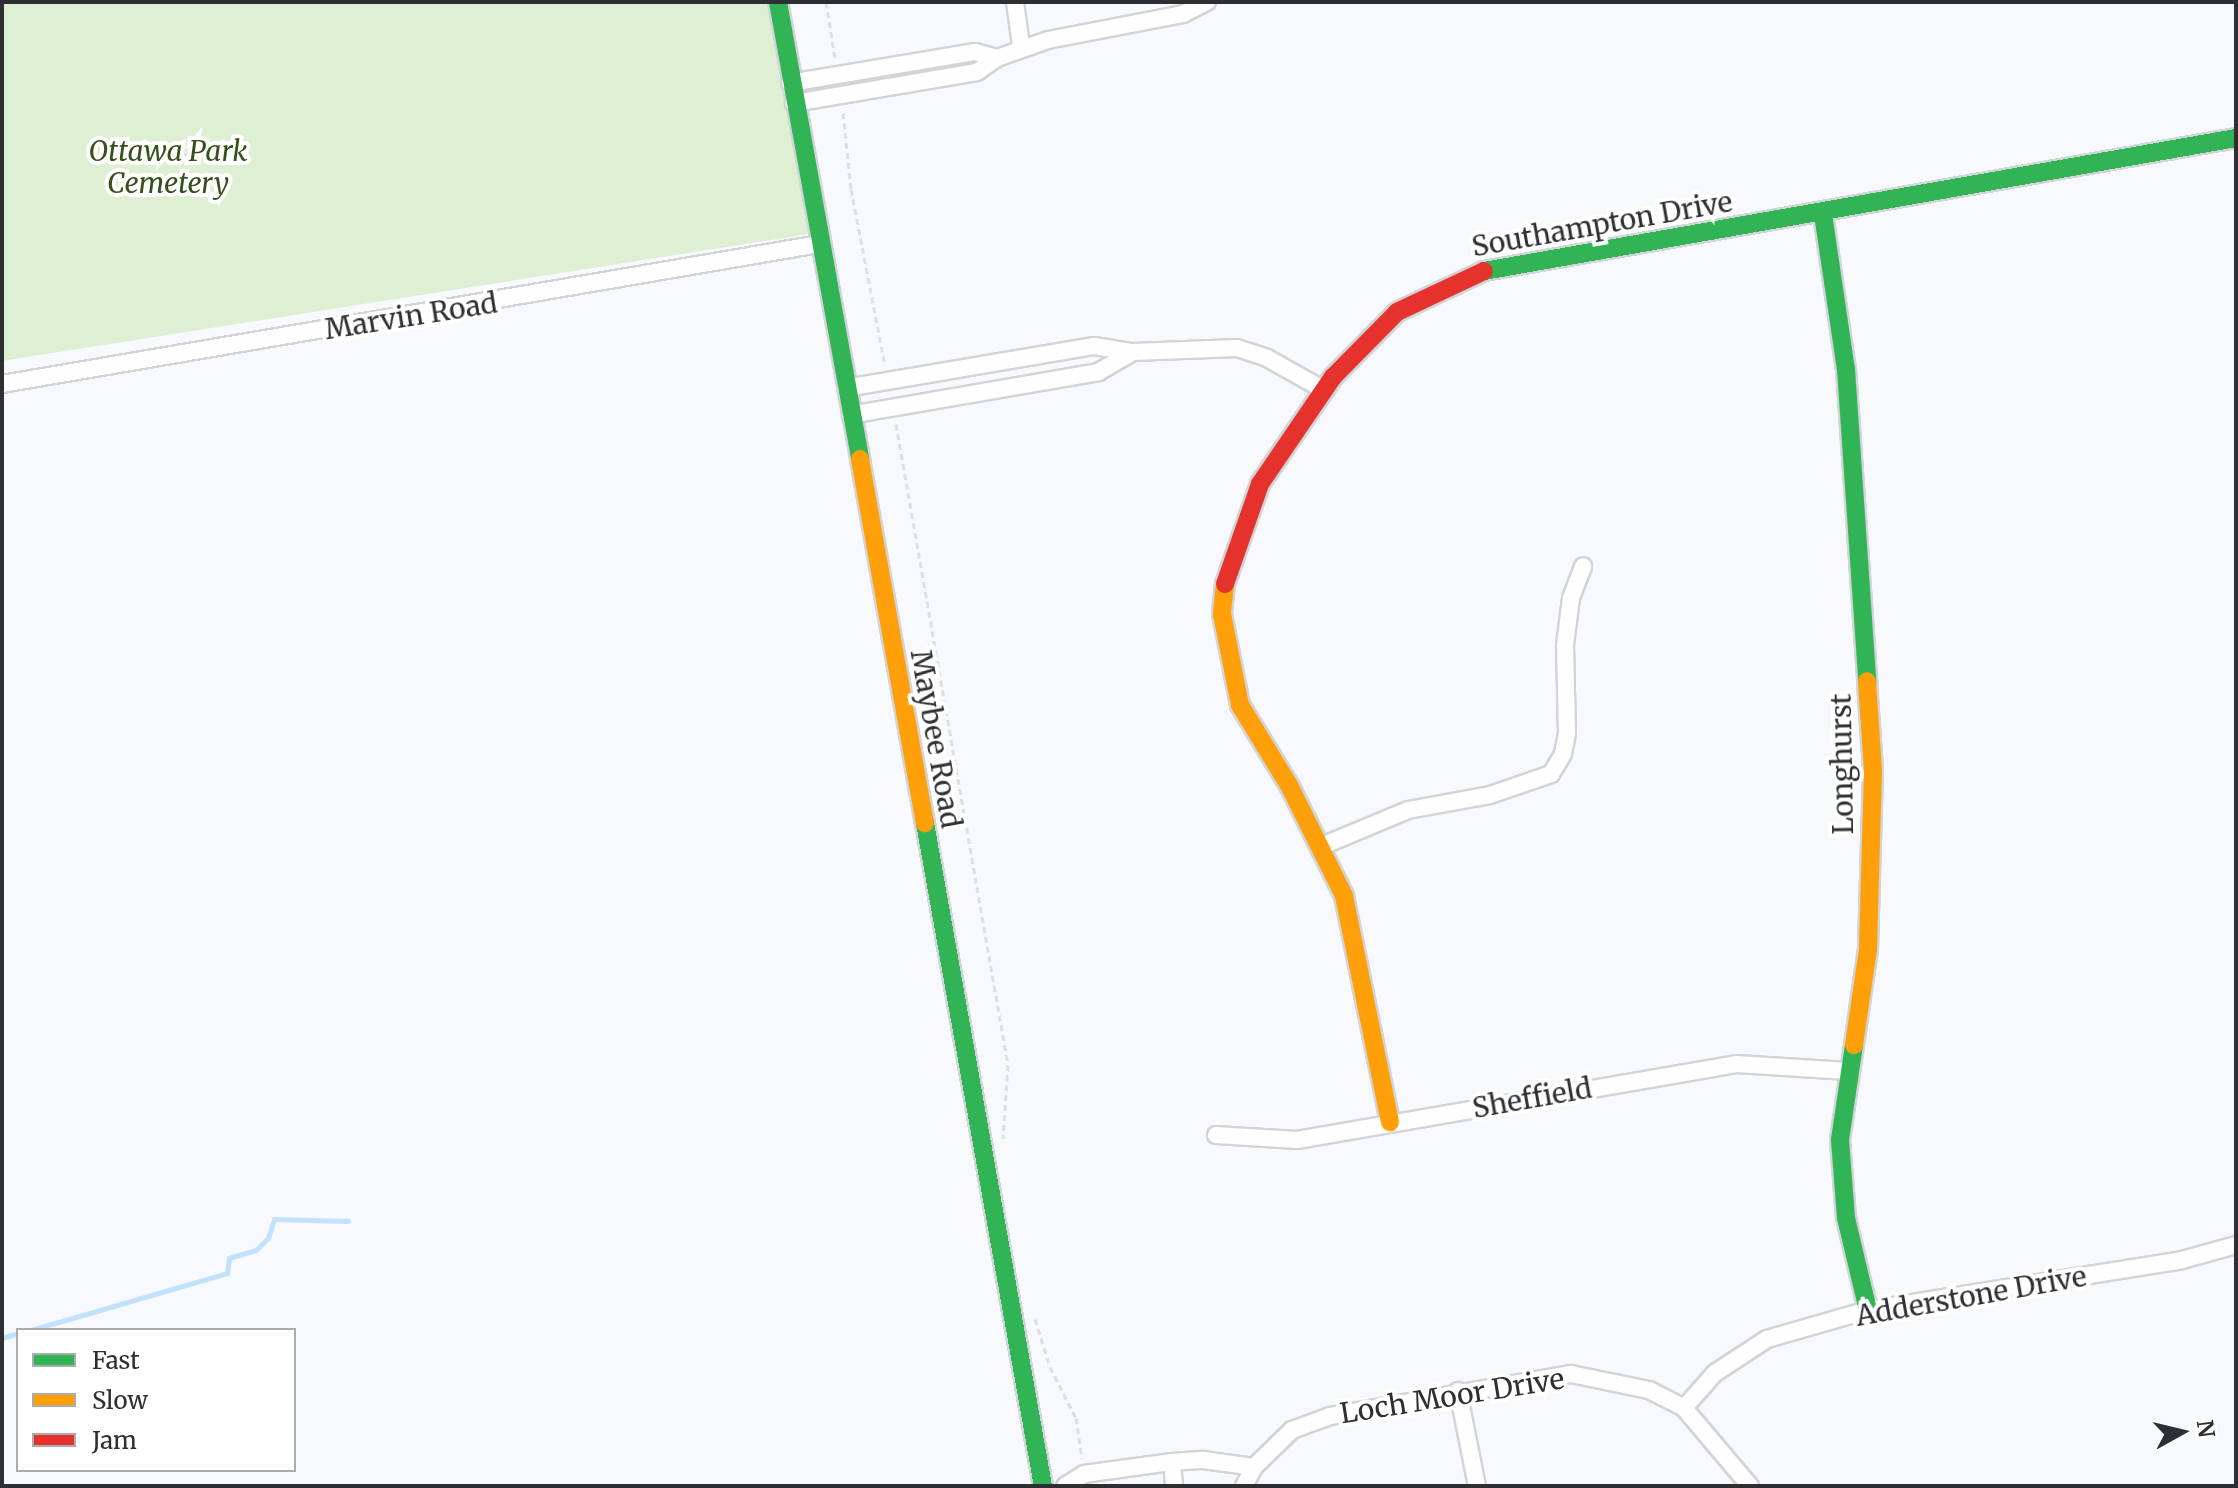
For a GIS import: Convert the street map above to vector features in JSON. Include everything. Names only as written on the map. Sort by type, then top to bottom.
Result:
[{"type":"street","name":"Maybee Road","points":[[778,2],[790,83],[1043,1486]]},
{"type":"street","points":[[1015,2],[1021,46]]},
{"type":"street","points":[[794,103],[977,72],[1021,46],[1183,14],[1207,2]]},
{"type":"street","points":[[790,83],[975,52],[997,58]]},
{"type":"street","points":[[906,64],[910,83]]},
{"type":"street","name":"Southampton Drive","points":[[1390,1122],[1344,896],[1322,846],[1240,705],[1222,614],[1227,567],[1260,484],[1324,390],[1397,312],[1476,272],[1823,214],[2236,138]]},
{"type":"street","name":"Longhurst","points":[[1823,214],[1846,369],[1873,770],[1868,949],[1848,1071],[1840,1176],[1868,1310]]},
{"type":"street","name":"Marvin Road","points":[[2,384],[819,244]]},
{"type":"street","points":[[846,388],[1094,346],[1133,352],[1237,348],[1267,358],[1324,390]]},
{"type":"street","points":[[851,415],[1099,372],[1133,352]]},
{"type":"street","points":[[1004,361],[1010,388]]},
{"type":"street","points":[[1322,846],[1408,810],[1490,795],[1551,774],[1563,754],[1567,733],[1565,645],[1571,598],[1583,566]]},
{"type":"street","name":"Sheffield","points":[[1216,1135],[1297,1140],[1737,1064],[1848,1071]]},
{"type":"street","name":"Adderstone Drive","points":[[1684,1408],[1715,1373],[1767,1339],[1868,1310],[2182,1260],[2236,1245]]},
{"type":"street","name":"Loch Moor Drive","points":[[1244,1486],[1254,1467],[1292,1430],[1330,1416],[1458,1391],[1571,1374],[1649,1390],[1684,1408]]},
{"type":"street","points":[[1458,1391],[1477,1486]]},
{"type":"street","points":[[1684,1408],[1750,1486]]},
{"type":"street","points":[[1065,1486],[1084,1474],[1172,1462],[1203,1460],[1254,1467]]},
{"type":"street","points":[[1172,1462],[1174,1486]]},
{"type":"path","points":[[826,2],[838,75]]},
{"type":"path","points":[[841,95],[851,189],[888,381]]},
{"type":"path","points":[[894,408],[1008,1065],[1002,1152]]},
{"type":"path","points":[[1034,1312],[1050,1367],[1076,1418],[1084,1474]]},
{"type":"green space","name":"Ottawa Park Cemetery","points":[[2,2],[769,2],[809,234],[2,361]]},
{"type":"waterway","points":[[38,1328],[227,1273],[229,1258],[256,1250],[268,1238],[274,1219],[348,1221]]},
{"type":"waterway","points":[[2,1338],[16,1334]]},
{"type":"traffic: fast","points":[[778,2],[860,459]]},
{"type":"traffic: fast","points":[[1484,271],[2236,138]]},
{"type":"traffic: fast","points":[[1823,214],[1846,369],[1867,681]]},
{"type":"traffic: fast","points":[[925,823],[1043,1486]]},
{"type":"traffic: fast","points":[[1854,1045],[1840,1140],[1846,1218],[1868,1310]]},
{"type":"traffic: slow","points":[[860,459],[925,823]]},
{"type":"traffic: slow","points":[[1225,584],[1222,614],[1240,705],[1290,787],[1344,896],[1390,1122]]},
{"type":"traffic: slow","points":[[1854,1045],[1868,949],[1873,770],[1867,681]]},
{"type":"traffic: jam","points":[[1225,584],[1260,484],[1333,377],[1397,312],[1484,271]]}]
